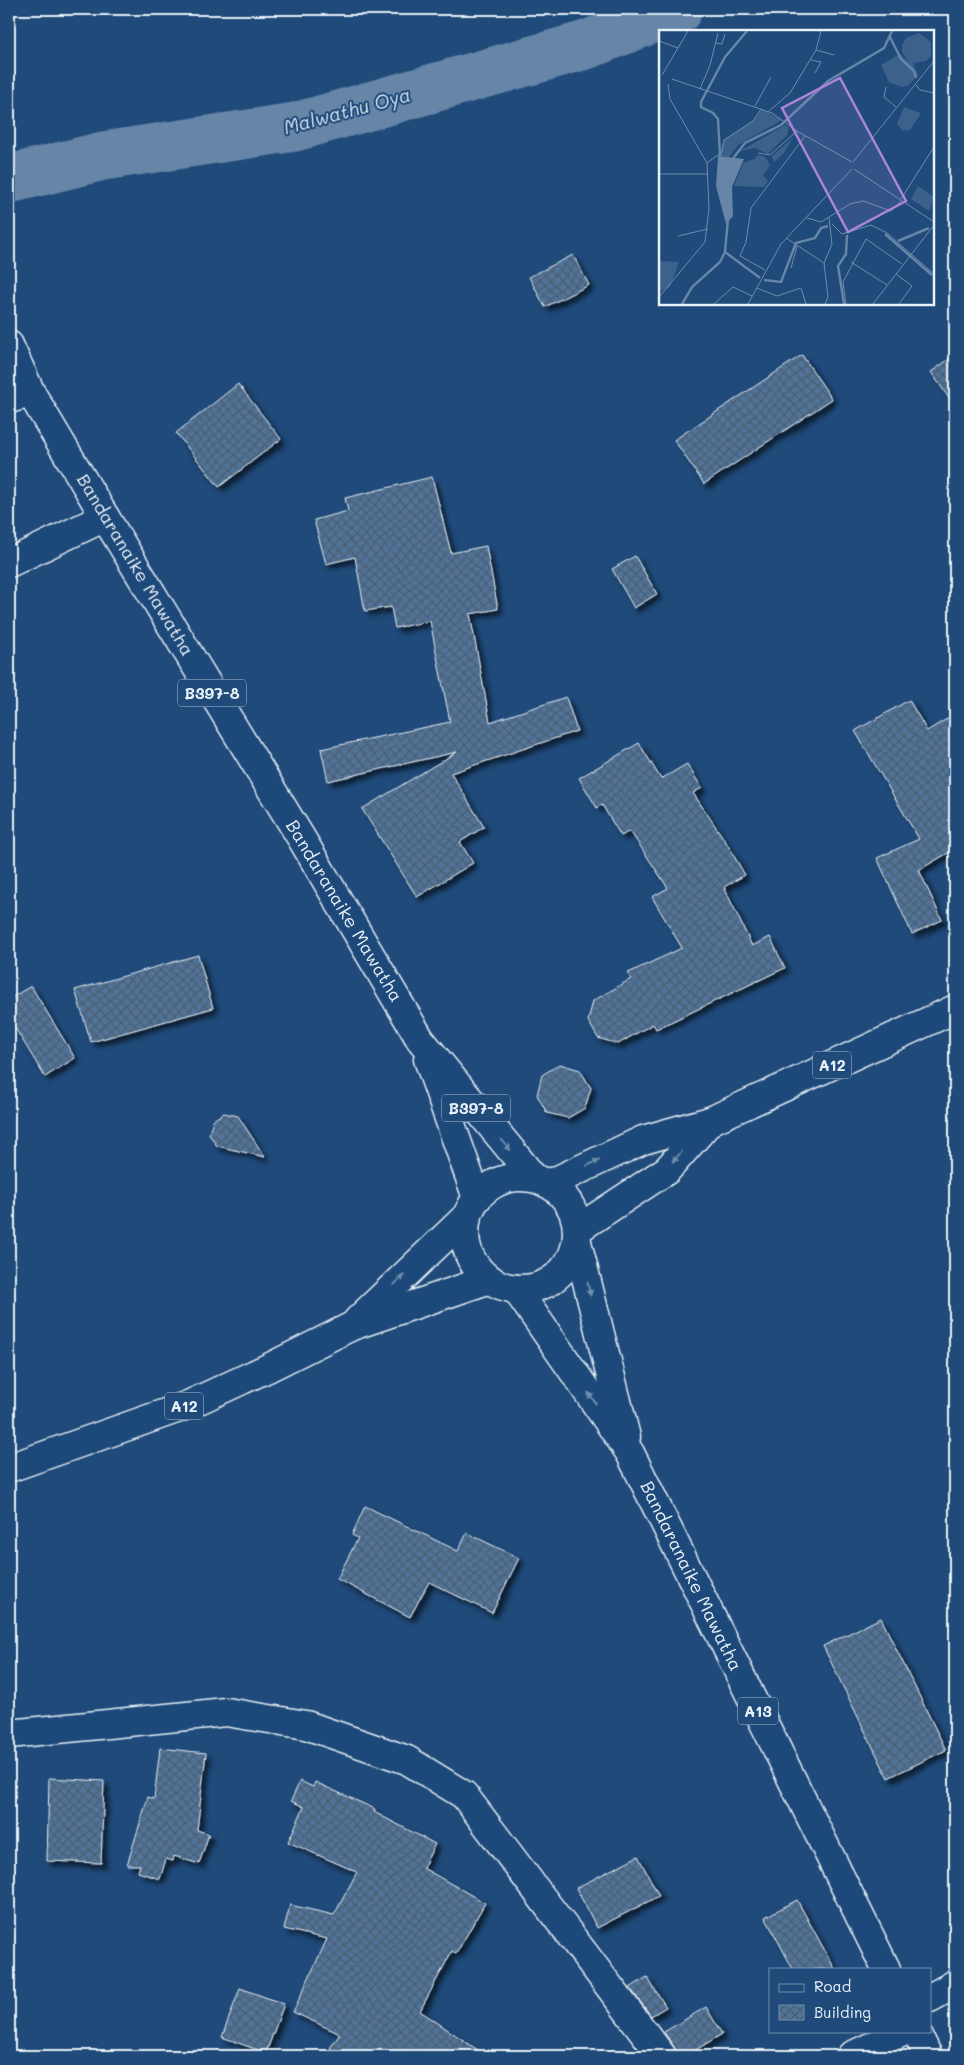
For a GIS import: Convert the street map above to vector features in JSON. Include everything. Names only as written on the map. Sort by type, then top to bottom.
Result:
[{"type":"main road","name":"Bandaranaike Mawatha","points":[[9,345],[20,396],[105,518],[303,842],[420,1039],[541,1181]]},
{"type":"main road","points":[[9,563],[105,518]]},
{"type":"main road","name":"A12","points":[[541,1181],[643,1140],[710,1121],[955,1009]]},
{"type":"main road","name":"Bandaranaike Mawatha","points":[[420,1039],[472,1206]]},
{"type":"main road","name":"A12","points":[[577,1235],[667,1170],[710,1121]]},
{"type":"main road","points":[[518,1176],[541,1181],[564,1195],[573,1211],[577,1235],[570,1262],[556,1277],[538,1287],[516,1288],[503,1286],[490,1280],[477,1267],[468,1251],[465,1233],[472,1206],[488,1187],[502,1180],[518,1176]]},
{"type":"main road","name":"A12","points":[[352,1326],[472,1206]]},
{"type":"main road","name":"Bandaranaike Mawatha","points":[[577,1235],[630,1453]]},
{"type":"main road","name":"A12","points":[[9,1468],[188,1405],[352,1326],[490,1280]]},
{"type":"main road","name":"Bandaranaike Mawatha","points":[[516,1288],[630,1453],[886,1968]]},
{"type":"main road","points":[[9,1734],[226,1712],[306,1725],[407,1760],[464,1795],[662,2056]]},
{"type":"main road","points":[[932,1997],[955,1984]]},
{"type":"main road","points":[[851,2056],[903,2032]]},
{"type":"main road","points":[[916,2032],[928,2056]]},
{"type":"building","points":[[573,255],[589,285],[545,307],[529,277]]},
{"type":"building","points":[[802,355],[832,399],[704,484],[674,440]]},
{"type":"building","points":[[955,355],[955,407],[931,372]]},
{"type":"building","points":[[238,384],[281,439],[219,487],[176,433]]},
{"type":"building","points":[[432,477],[451,553],[486,546],[498,609],[470,614],[490,722],[566,697],[577,731],[451,773],[484,827],[460,842],[473,863],[417,897],[362,809],[457,752],[328,781],[321,749],[450,722],[430,621],[395,628],[391,607],[365,611],[355,557],[326,564],[314,520],[348,511],[345,498]]},
{"type":"building","points":[[635,556],[657,594],[634,608],[612,569]]},
{"type":"building","points":[[909,700],[927,731],[955,714],[955,849],[919,870],[942,920],[912,934],[877,858],[919,839],[855,731]]},
{"type":"building","points":[[639,743],[661,779],[687,764],[702,788],[693,793],[726,842],[745,875],[724,887],[752,946],[770,937],[785,968],[656,1029],[653,1024],[618,1044],[598,1038],[588,1021],[593,1001],[631,979],[628,973],[682,948],[652,897],[668,888],[630,831],[621,836],[602,805],[597,808],[579,778]]},
{"type":"building","points":[[198,955],[213,1008],[91,1042],[75,990]]},
{"type":"building","points":[[31,986],[75,1058],[45,1077],[9,1018],[9,999]]},
{"type":"building","points":[[560,1064],[580,1070],[591,1088],[585,1108],[568,1118],[547,1113],[537,1095],[542,1075]]},
{"type":"building","points":[[224,1113],[238,1116],[265,1157],[217,1146],[209,1134],[213,1120]]},
{"type":"building","points":[[365,1506],[458,1551],[467,1533],[519,1558],[492,1613],[429,1582],[410,1617],[337,1579],[358,1538],[352,1535]]},
{"type":"building","points":[[881,1618],[946,1750],[888,1778],[823,1646]]},
{"type":"building","points":[[160,1748],[206,1753],[197,1830],[209,1834],[199,1864],[174,1856],[173,1861],[166,1859],[160,1879],[138,1872],[140,1865],[127,1865],[148,1797],[154,1799]]},
{"type":"building","points":[[49,1778],[104,1781],[101,1863],[47,1861]]},
{"type":"building","points":[[300,1781],[313,1787],[315,1782],[375,1809],[374,1812],[435,1844],[423,1868],[485,1903],[456,1954],[452,1951],[420,2011],[487,2056],[341,2056],[330,2048],[340,2034],[293,2012],[327,1939],[284,1929],[290,1905],[334,1915],[357,1872],[288,1842],[304,1807],[291,1801]]},
{"type":"building","points":[[638,1856],[659,1896],[597,1928],[576,1888]]},
{"type":"building","points":[[797,1900],[834,1968],[792,1968],[765,1917]]},
{"type":"building","points":[[647,1977],[666,2007],[651,2016],[630,1988]]},
{"type":"building","points":[[240,1988],[284,2004],[266,2053],[222,2037]]},
{"type":"building","points":[[706,2007],[722,2034],[686,2056],[677,2056],[674,2047],[664,2032]]},
{"type":"waterway","name":"Malwathu Oya","points":[[9,179],[103,156],[295,127],[586,45],[678,9]]}]
